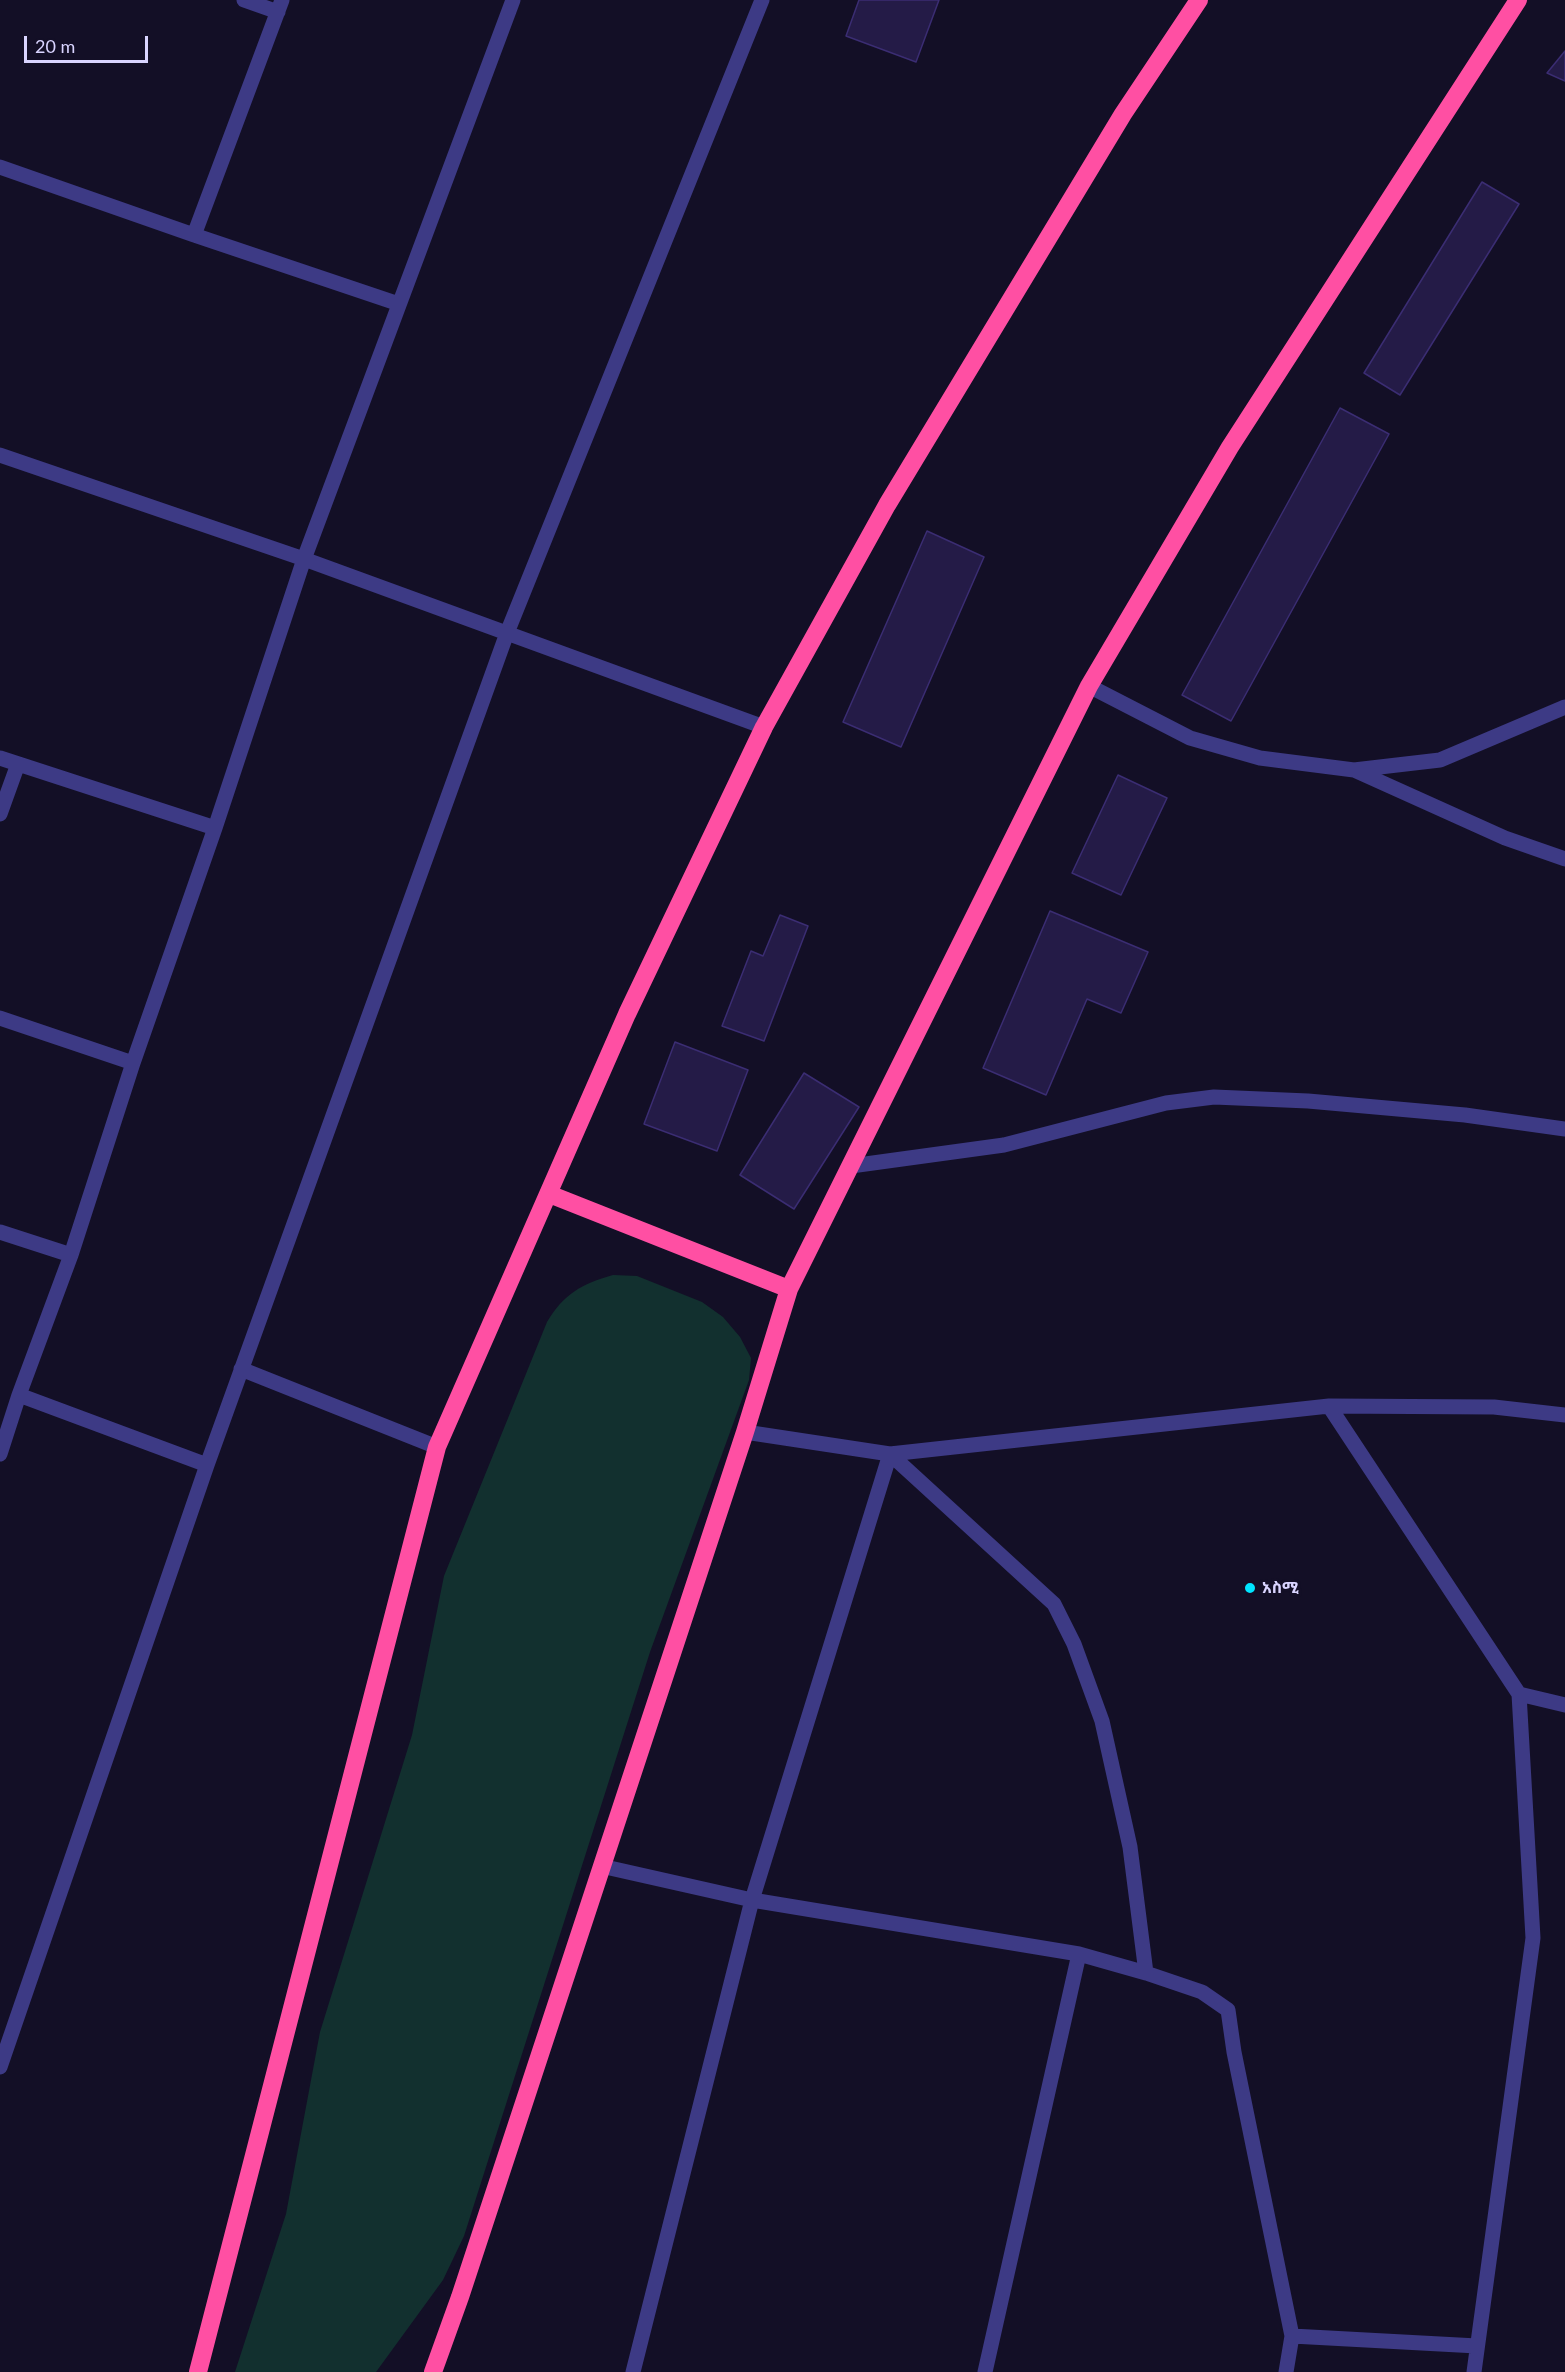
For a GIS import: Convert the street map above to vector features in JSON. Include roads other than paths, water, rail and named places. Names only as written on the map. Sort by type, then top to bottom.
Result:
[{"type":"highway","points":[[198,2372],[437,1447],[627,1014],[764,728],[887,505],[1123,114],[1199,0]]},
{"type":"highway","points":[[433,2372],[460,2297],[745,1432],[789,1289],[1089,686],[1230,447],[1518,0]]},
{"type":"highway","points":[[549,1194],[789,1289]]},
{"type":"street","points":[[194,235],[280,6],[244,0]]},
{"type":"street","points":[[0,1454],[19,1395],[71,1255],[133,1063],[215,828],[304,559],[513,0]]},
{"type":"street","points":[[0,2067],[207,1465],[507,633],[762,0]]},
{"type":"street","points":[[0,167],[399,304]]},
{"type":"street","points":[[0,455],[304,559],[764,728]]},
{"type":"street","points":[[1089,686],[1190,738],[1260,758],[1354,770],[1440,760],[1565,707]]},
{"type":"street","points":[[0,758],[215,828]]},
{"type":"street","points":[[0,814],[18,764]]},
{"type":"street","points":[[1354,770],[1505,838],[1565,859]]},
{"type":"street","points":[[0,1018],[133,1063]]},
{"type":"street","points":[[851,1166],[1004,1145],[1166,1103],[1214,1097],[1319,1102],[1465,1115],[1565,1129]]},
{"type":"street","points":[[0,1232],[71,1255]]},
{"type":"street","points":[[242,1369],[437,1447]]},
{"type":"street","points":[[19,1395],[207,1465]]},
{"type":"street","points":[[745,1432],[890,1454],[1329,1406],[1494,1407],[1565,1415]]},
{"type":"street","points":[[1329,1406],[1519,1694],[1533,1938],[1474,2372]]},
{"type":"street","points":[[633,2372],[752,1900],[890,1454]]},
{"type":"street","points":[[890,1454],[1054,1604],[1074,1644],[1102,1721],[1130,1847],[1146,1973]]},
{"type":"street","points":[[1519,1694],[1565,1705]]},
{"type":"street","points":[[601,1866],[752,1900],[1079,1954],[1202,1992],[1228,2010],[1234,2052],[1292,2336],[1286,2372]]},
{"type":"street","points":[[985,2372],[1079,1954]]},
{"type":"street","points":[[1292,2336],[1477,2346]]},
{"type":"place","name":"አስሚ","points":[[1250,1588]]}]
